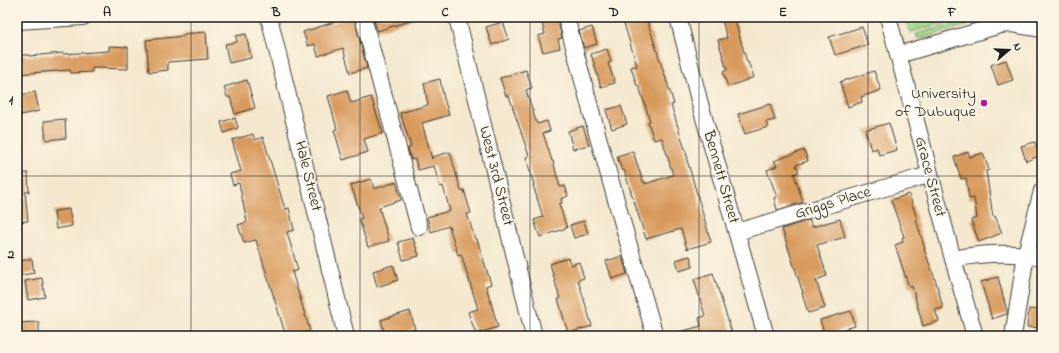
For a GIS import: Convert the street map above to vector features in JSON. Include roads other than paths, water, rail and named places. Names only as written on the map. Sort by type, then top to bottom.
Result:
[{"type":"street","points":[[17,21],[83,17]]},
{"type":"street","name":"Hale Street","points":[[269,17],[346,336]]},
{"type":"street","points":[[363,17],[419,227]]},
{"type":"street","name":"West 3rd Street","points":[[457,17],[534,336]]},
{"type":"street","points":[[566,17],[600,145],[655,336]]},
{"type":"street","name":"Bennett Street","points":[[678,17],[700,104],[737,232],[764,335]]},
{"type":"street","name":"Grace Street","points":[[888,17],[975,336]]},
{"type":"street","points":[[898,55],[1000,25],[1012,24],[1042,29]]},
{"type":"street","name":"Griggs Place","points":[[737,232],[930,175]]},
{"type":"street","points":[[1013,336],[1026,254],[1042,192]]},
{"type":"street","points":[[953,259],[980,254],[1026,254],[1042,257]]},
{"type":"place","name":"University of Dubuque","points":[[984,103]]}]
